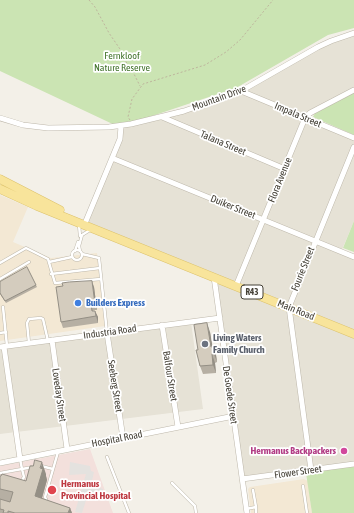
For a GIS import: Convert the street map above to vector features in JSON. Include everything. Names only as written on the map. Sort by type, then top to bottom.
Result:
[{"type":"main road","name":"Main Road","points":[[0,179],[150,250],[354,334]]},
{"type":"main road","name":"Main Road","points":[[0,189],[135,246],[150,250]]},
{"type":"street","name":"Mountain Drive","points":[[2,119],[48,128],[121,126],[162,117],[241,91],[318,47],[354,33]]},
{"type":"street","points":[[305,118],[310,113],[354,90]]},
{"type":"street","name":"Impala Street","points":[[241,91],[354,138]]},
{"type":"street","name":"Talana Street","points":[[162,117],[285,168]]},
{"type":"street","name":"Flora Avenue","points":[[236,286],[305,118]]},
{"type":"street","points":[[86,221],[121,136],[121,126]]},
{"type":"street","name":"Fourie Street","points":[[311,470],[289,307],[354,147]]},
{"type":"street","name":"Duiker Street","points":[[112,158],[354,257]]},
{"type":"street","name":"De Goede Street","points":[[214,277],[246,511]]},
{"type":"street","name":"Industria Road","points":[[4,347],[220,318]]},
{"type":"street","name":"Balfour Street","points":[[162,325],[178,427]]},
{"type":"street","name":"Seeberg Street","points":[[107,333],[123,438]]},
{"type":"street","name":"Loveday Street","points":[[50,341],[67,449]]},
{"type":"street","points":[[4,347],[20,459]]},
{"type":"street","name":"Hospital Road","points":[[0,462],[234,416]]},
{"type":"street","name":"Flower Street","points":[[242,480],[354,464]]},
{"type":"lane","points":[[72,257],[81,232],[76,221]]},
{"type":"lane","points":[[49,263],[72,257],[76,260],[80,260],[81,252],[78,246],[82,235],[91,230],[98,230]]},
{"type":"lane","points":[[0,263],[26,248],[47,259],[55,283],[101,278]]},
{"type":"lane","points":[[75,251],[97,256],[100,268],[107,333]]},
{"type":"lane","points":[[0,279],[29,262]]},
{"type":"lane","points":[[51,274],[100,268]]},
{"type":"lane","points":[[3,307],[6,332],[4,347]]},
{"type":"lane","points":[[29,343],[27,323],[29,318],[43,319],[50,341]]},
{"type":"lane","points":[[0,333],[6,332]]},
{"type":"lane","points":[[49,503],[45,496],[58,451]]},
{"type":"lane","points":[[107,457],[129,513]]},
{"type":"lane","points":[[17,483],[21,482],[24,478],[20,459]]},
{"type":"lane","points":[[0,473],[41,466],[53,469]]},
{"type":"lane","points":[[5,472],[6,477]]},
{"type":"lane","points":[[172,483],[195,506],[196,513]]},
{"type":"lane","points":[[303,486],[307,513]]},
{"type":"lane","points":[[253,490],[256,513]]},
{"type":"lane","points":[[246,511],[256,508]]},
{"type":"path","points":[[89,0],[95,7],[113,40],[122,52],[129,69],[134,72],[141,87]]},
{"type":"path","points":[[131,124],[128,117],[130,103],[141,87],[158,78],[185,72],[205,65],[226,52],[240,40],[273,0]]},
{"type":"shaded area","points":[[354,34],[354,91],[306,119],[354,139],[354,221],[341,252],[354,257],[354,464],[242,480],[213,277],[85,221],[120,139],[121,127],[162,118],[241,92],[318,47]]},
{"type":"shaded area","points":[[0,195],[28,207],[13,242],[51,258],[97,253],[105,326],[0,341]]},
{"type":"shaded area","points":[[191,322],[203,409],[0,434],[0,348]]},
{"type":"shaded area","name":"Hermanus Provincial Hospital","points":[[90,449],[113,513],[0,513],[0,466]]},
{"type":"shaded area","points":[[70,462],[90,466],[91,471],[94,472],[91,485],[103,489],[100,498],[88,494],[82,513],[75,512],[86,474],[69,475]]},
{"type":"shaded area","points":[[304,479],[308,481],[312,513],[251,513],[248,489],[250,487]]},
{"type":"green space","name":"Fernkloof Nature Reserve","points":[[0,0],[354,0],[354,28],[328,35],[236,88],[119,127],[0,71]]},
{"type":"green space","points":[[354,93],[354,135],[313,117],[315,113]]},
{"type":"green space","points":[[354,221],[354,252],[343,248]]},
{"type":"green space","points":[[354,466],[354,513],[312,513],[306,473]]},
{"type":"building","points":[[27,267],[36,285],[5,301],[0,293],[0,282]]},
{"type":"building","name":"Builders Express","points":[[92,281],[95,304],[91,304],[92,311],[95,311],[96,316],[61,322],[56,287],[63,286],[62,283]]},
{"type":"building","name":"Living Waters Family Church","points":[[207,323],[211,347],[213,347],[214,354],[212,354],[213,365],[200,366],[196,350],[198,350],[194,325]]},
{"type":"building","points":[[35,460],[42,462],[40,468],[43,469],[35,496],[70,508],[68,513],[15,513],[8,511],[8,513],[3,513],[4,510],[0,509],[0,499],[10,502],[13,492],[0,489],[0,476],[2,474],[26,481],[30,466],[33,466]]},
{"type":"place","name":"Builders Express","points":[[78,303]]},
{"type":"place","name":"Living Waters Family Church","points":[[205,344]]},
{"type":"place","name":"Hermanus Backpackers","points":[[344,451]]},
{"type":"place","name":"Hermanus Provincial Hospital","points":[[52,490]]}]
